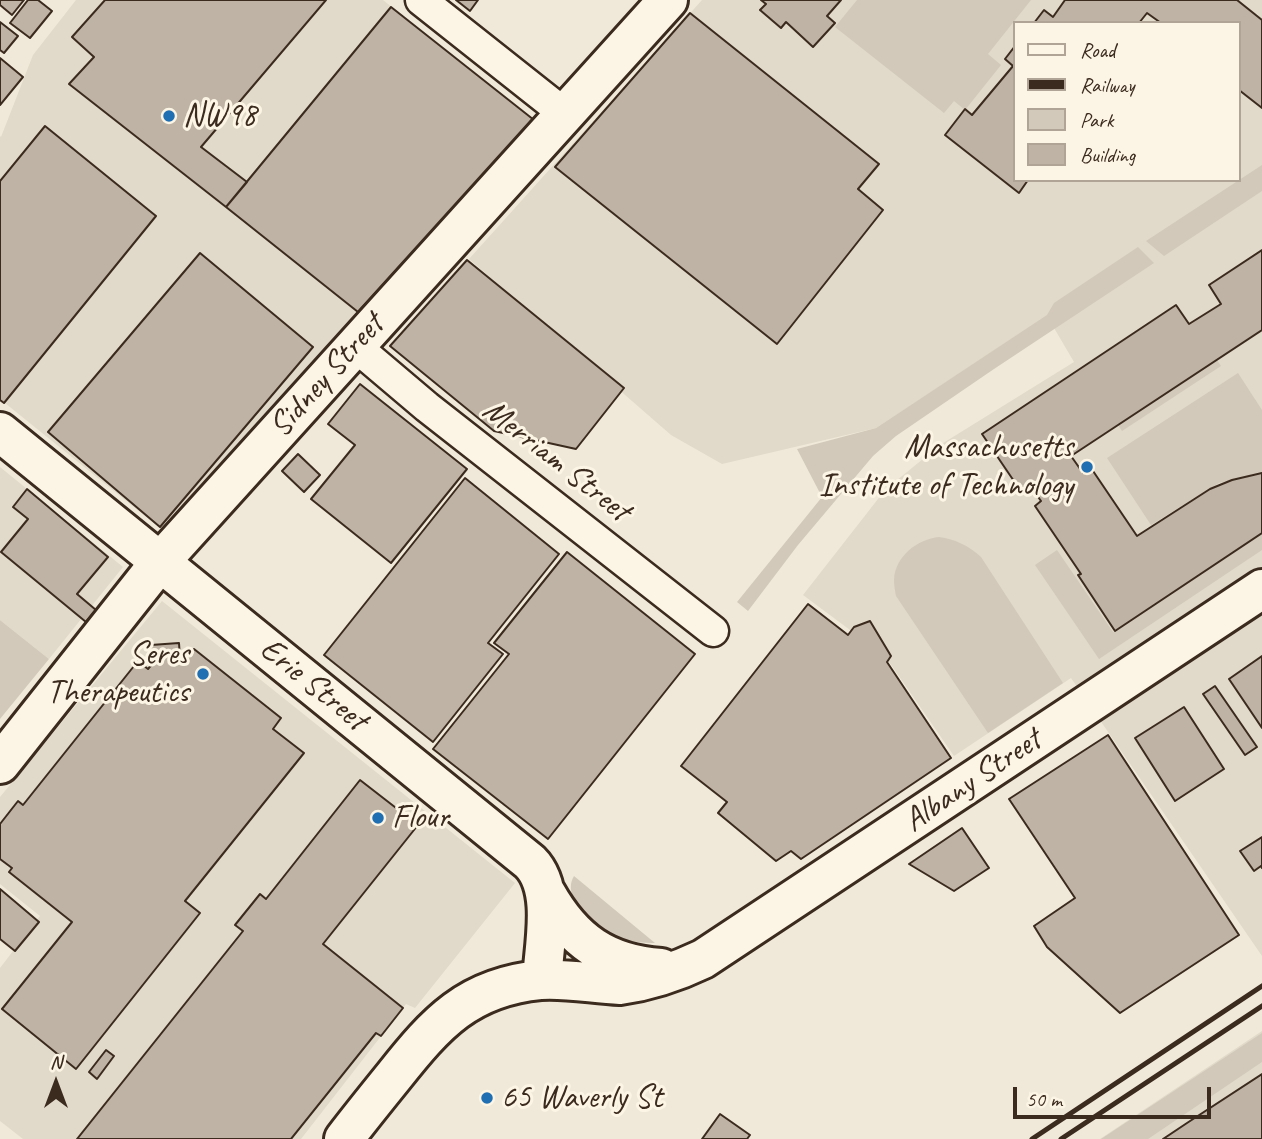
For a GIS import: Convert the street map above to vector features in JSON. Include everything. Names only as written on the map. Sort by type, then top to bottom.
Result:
[{"type":"main road","name":"Sidney Street","points":[[0,764],[160,562],[668,0]]},
{"type":"main road","name":"Erie Street","points":[[0,432],[526,858],[538,871],[546,893],[542,980]]},
{"type":"main road","name":"Albany Street","points":[[344,1139],[439,1023],[473,1000],[521,983],[542,980],[620,985],[641,981],[703,959],[1262,589]]},
{"type":"main road","name":"Albany Street","points":[[546,893],[570,927],[602,953],[637,965],[681,968]]},
{"type":"street","points":[[421,0],[565,114]]},
{"type":"street","name":"Merriam Street","points":[[355,346],[427,407],[712,631]]},
{"type":"shaded area","points":[[76,0],[383,0],[535,121],[161,529],[0,399],[0,136],[33,55]]},
{"type":"shaded area","name":"Massachusetts Institute of Technology","points":[[702,0],[1262,0],[1262,956],[1071,678],[954,756],[885,656],[803,595],[885,490],[940,445],[1074,362],[1047,316],[876,428],[722,464],[671,435],[469,259]]},
{"type":"shaded area","points":[[0,467],[123,567],[49,659],[0,620]]},
{"type":"shaded area","points":[[162,601],[515,883],[415,1008],[406,1004],[301,1139],[23,1139],[0,1121],[0,968],[40,916],[0,884],[0,797]]},
{"type":"shaded area","points":[[1262,1031],[1262,1139],[1100,1139]]},
{"type":"green space","points":[[857,0],[1031,0],[988,54],[1001,65],[965,110],[954,101],[944,113],[835,27]]},
{"type":"green space","points":[[1262,165],[1262,191],[1164,256],[1146,241],[1236,182],[1241,182],[1241,179]]},
{"type":"green space","points":[[1138,247],[1154,263],[896,436],[873,456],[798,545],[748,611],[737,602],[822,497],[797,449],[876,428],[1047,315],[1054,303]]},
{"type":"green space","points":[[1217,360],[1221,366],[1122,431],[1118,425]]},
{"type":"green space","points":[[1238,373],[1262,410],[1262,473],[1219,483],[1151,525],[1107,458]]},
{"type":"green space","points":[[1262,533],[1262,550],[1099,659],[1035,565],[1057,550],[1113,632]]},
{"type":"green space","points":[[939,537],[951,539],[981,557],[1063,683],[988,733],[896,596],[895,571],[903,556],[923,541]]},
{"type":"green space","points":[[0,620],[49,659],[0,719]]},
{"type":"green space","points":[[574,876],[655,943],[618,937],[586,918],[571,891]]},
{"type":"green space","points":[[1262,1033],[1262,1062],[1148,1139],[1101,1139]]},
{"type":"building","points":[[0,0],[24,0],[12,15],[0,5]]},
{"type":"building","points":[[28,0],[38,0],[52,11],[30,38],[10,23]]},
{"type":"building","name":"NW98","points":[[105,0],[326,0],[201,147],[247,182],[226,207],[69,84],[94,57],[72,37]]},
{"type":"building","points":[[456,0],[478,0],[470,11]]},
{"type":"building","points":[[761,0],[841,0],[827,16],[835,23],[813,47],[786,22],[781,28],[760,10],[766,4]]},
{"type":"building","points":[[1065,0],[1237,0],[1262,20],[1262,108],[1241,92],[1241,21],[1158,21],[1147,13],[1141,21],[1036,21],[1044,10],[1053,17]]},
{"type":"building","points":[[391,7],[534,120],[358,312],[226,207]]},
{"type":"building","points":[[690,13],[879,164],[858,189],[883,210],[777,344],[555,167]]},
{"type":"building","points":[[0,22],[18,36],[4,53],[0,50]]},
{"type":"building","points":[[1014,47],[1014,182],[1027,182],[1019,193],[945,135],[965,109],[972,115],[1013,66],[1005,59]]},
{"type":"building","points":[[0,58],[23,77],[0,105]]},
{"type":"building","points":[[45,126],[156,216],[4,403],[0,400],[0,181]]},
{"type":"building","points":[[1262,250],[1262,330],[1071,456],[1083,473],[1091,468],[1137,536],[1210,489],[1232,480],[1262,473],[1262,533],[1115,631],[1035,506],[1041,501],[1029,484],[1020,490],[982,434],[1176,305],[1189,324],[1221,304],[1209,285]]},
{"type":"building","points":[[200,253],[313,347],[160,527],[48,432]]},
{"type":"building","points":[[467,260],[624,388],[576,449],[494,431],[390,346]]},
{"type":"building","points":[[360,384],[467,469],[391,563],[311,499],[355,445],[328,424]]},
{"type":"building","points":[[298,454],[320,475],[304,492],[282,471]]},
{"type":"building","points":[[465,478],[559,554],[488,643],[503,654],[433,742],[324,655]]},
{"type":"building","points":[[27,489],[108,557],[77,594],[96,610],[86,622],[1,552],[28,519],[13,507]]},
{"type":"building","points":[[567,552],[695,654],[548,839],[433,749],[509,654],[494,643]]},
{"type":"building","points":[[808,604],[848,635],[854,627],[870,621],[891,656],[887,662],[951,758],[801,859],[791,851],[776,861],[718,813],[727,802],[681,766]]},
{"type":"building","points":[[179,643],[180,658],[185,660],[194,649],[281,718],[273,729],[304,753],[185,901],[200,913],[76,1069],[2,1009],[72,922],[9,872],[12,868],[0,859],[0,824],[18,801],[23,805],[138,661],[148,669],[153,663],[151,645]]},
{"type":"building","points":[[1262,656],[1262,728],[1229,679]]},
{"type":"building","points":[[1215,686],[1257,747],[1245,755],[1203,694]]},
{"type":"building","points":[[1184,707],[1224,769],[1175,801],[1135,738]]},
{"type":"building","points":[[1108,735],[1239,935],[1120,1013],[1047,947],[1034,926],[1075,898],[1009,799]]},
{"type":"building","points":[[360,780],[418,825],[323,944],[403,1008],[381,1036],[376,1033],[291,1139],[77,1139],[243,931],[235,925],[260,894],[266,899]]},
{"type":"building","points":[[962,828],[989,868],[954,891],[909,864]]},
{"type":"building","points":[[1262,837],[1262,868],[1261,866],[1254,871],[1240,851]]},
{"type":"building","points":[[0,889],[39,922],[15,951],[0,939]]},
{"type":"building","points":[[106,1050],[114,1056],[97,1079],[89,1072]]},
{"type":"building","points":[[1262,1074],[1262,1139],[1163,1139],[1187,1123]]},
{"type":"building","points":[[720,1114],[750,1135],[747,1139],[702,1139]]},
{"type":"railway","points":[[1032,1139],[1262,986]]},
{"type":"railway","points":[[1061,1139],[1262,1006]]},
{"type":"place","name":"NW98","points":[[169,116]]},
{"type":"place","name":"Massachusetts Institute of Technology","points":[[1087,467]]},
{"type":"place","name":"Seres Therapeutics","points":[[203,674]]},
{"type":"place","name":"Flour","points":[[378,818]]},
{"type":"place","name":"65 Waverly St","points":[[487,1098]]}]
